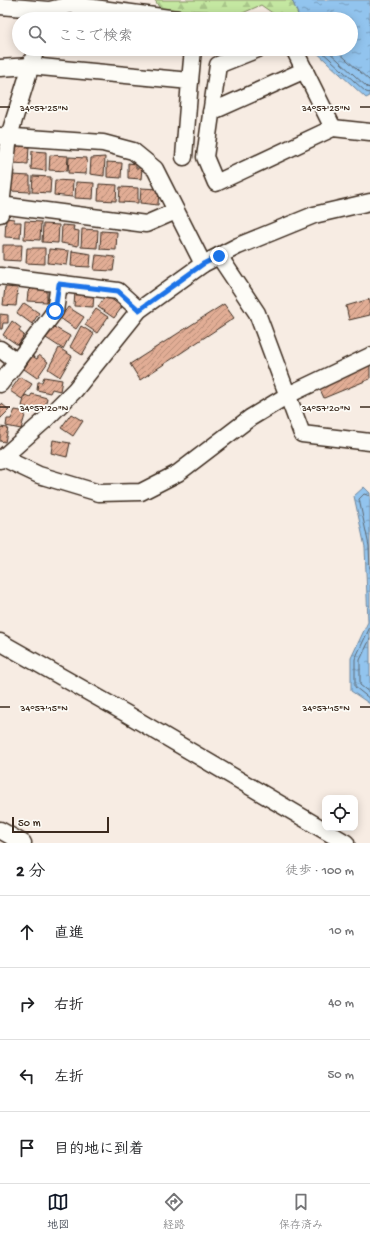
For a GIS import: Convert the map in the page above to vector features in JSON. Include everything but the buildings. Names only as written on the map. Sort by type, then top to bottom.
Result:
[{"type":"street","points":[[0,6],[49,10],[71,5],[124,12]]},
{"type":"street","points":[[34,56],[5,136],[0,208],[146,224],[176,211]]},
{"type":"street","points":[[184,157],[192,56]]},
{"type":"street","points":[[240,56],[218,65],[205,157],[216,182],[333,128],[370,132]]},
{"type":"street","points":[[298,56],[333,128]]},
{"type":"street","points":[[0,68],[30,66],[190,81]]},
{"type":"street","points":[[211,112],[305,70]]},
{"type":"street","points":[[5,136],[103,143],[132,151],[155,168],[203,264]]},
{"type":"street","points":[[370,202],[314,215],[238,246],[203,264],[139,310],[75,390],[44,421],[2,459],[39,474],[100,493],[140,492],[178,474],[250,418],[288,396],[370,356]]},
{"type":"street","points":[[219,256],[257,313],[302,434],[370,442]]},
{"type":"street","points":[[0,276],[118,291],[139,310]]},
{"type":"street","points":[[0,384],[55,311],[59,284]]},
{"type":"street","points":[[0,349],[17,362]]},
{"type":"street","points":[[0,642],[134,718],[346,843]]},
{"type":"street","points":[[0,830],[23,843]]},
{"type":"green space","points":[[155,0],[292,0],[297,12],[271,12],[261,5],[245,12],[209,12],[160,9]]},
{"type":"water","points":[[292,0],[370,0],[370,96],[366,98],[321,56],[358,56],[358,12],[297,12]]},
{"type":"water","points":[[364,487],[370,493],[370,704],[351,691],[351,658],[368,622],[365,547],[354,496]]},
{"type":"route","points":[[55,311],[59,284],[118,291],[139,310],[203,264],[219,256]]}]
